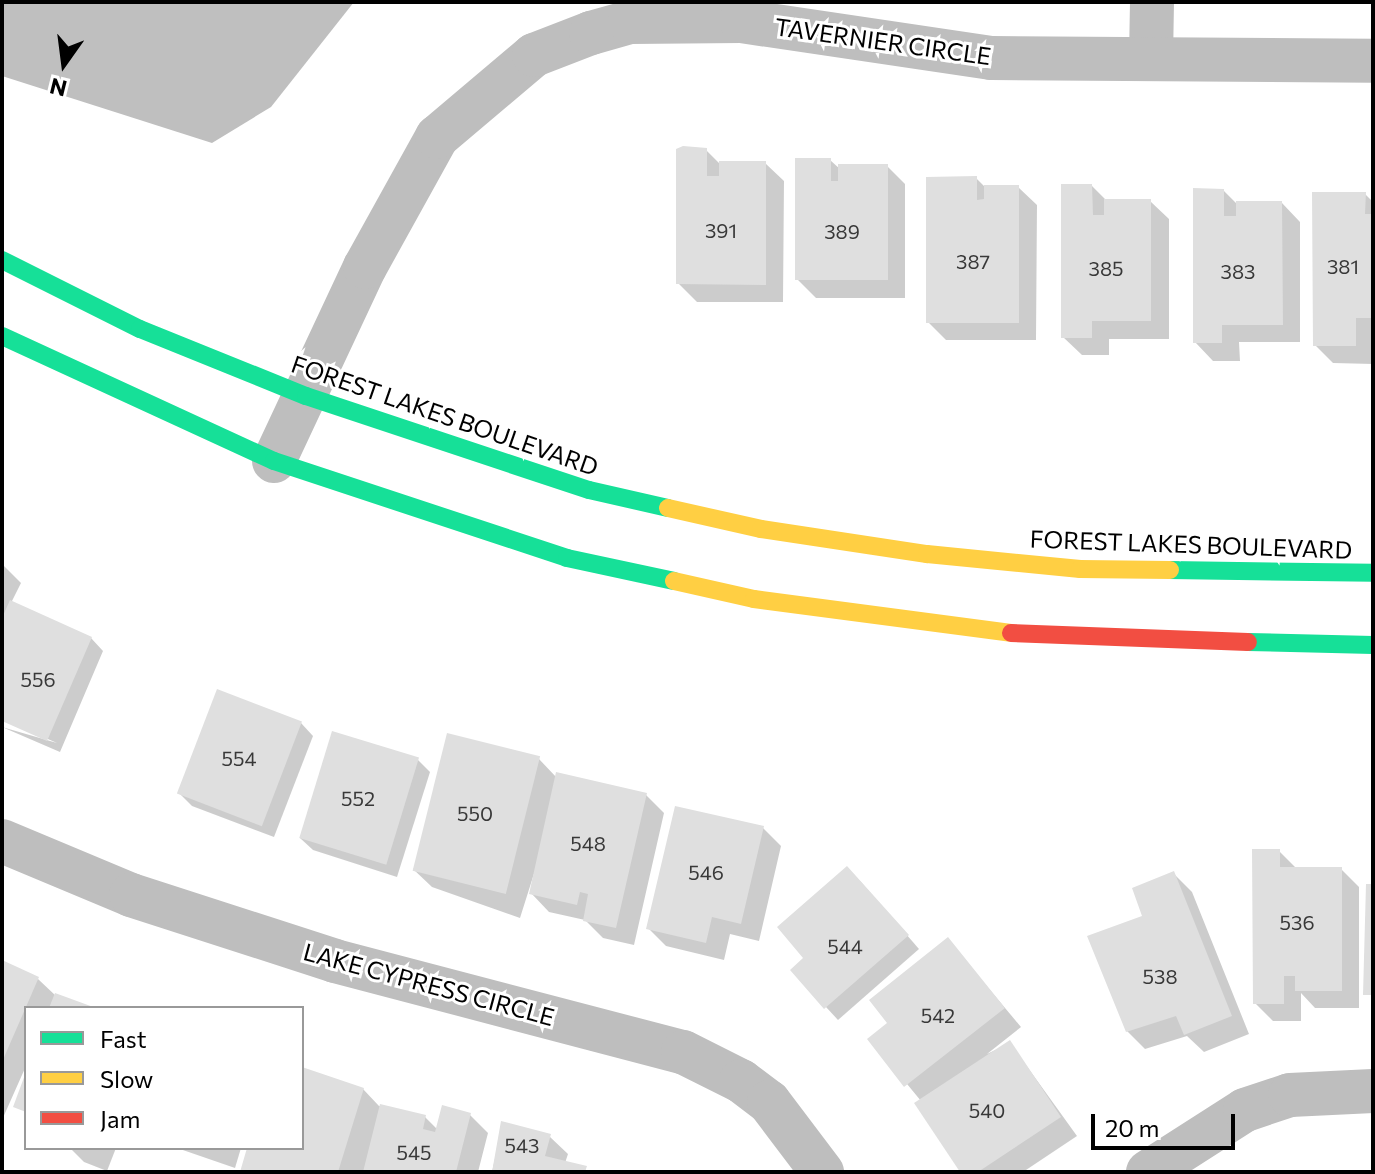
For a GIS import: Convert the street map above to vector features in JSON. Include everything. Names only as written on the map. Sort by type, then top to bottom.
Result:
[{"type":"main road","name":"FOREST LAKES BOULEVARD","points":[[2,260],[140,329],[306,396],[589,490],[761,529],[927,554],[1080,569],[1373,573]]},
{"type":"main road","points":[[2,336],[115,392],[274,461],[567,558],[754,599],[1076,639],[1373,645]]},
{"type":"street","points":[[1151,59],[1152,2]]},
{"type":"street","name":"TAVERNIER CIRCLE","points":[[274,461],[365,267],[437,137],[534,55],[630,22],[741,21],[991,58],[1373,61]]},
{"type":"street","name":"LAKE CYPRESS CIRCLE","points":[[2,841],[131,895],[335,961],[683,1052],[741,1081],[769,1102],[822,1172]]},
{"type":"street","points":[[1148,1172],[1245,1110],[1290,1095],[1373,1091]]},
{"type":"shaded area","points":[[2,2],[354,2],[271,107],[212,143],[2,76]]},
{"type":"building","points":[[683,146],[707,148],[707,176],[719,176],[719,161],[766,161],[766,285],[676,284],[676,149]]},
{"type":"building","points":[[795,158],[831,158],[831,181],[838,181],[838,164],[888,164],[888,280],[795,280]]},
{"type":"building","points":[[977,176],[977,200],[984,199],[984,185],[1019,185],[1019,323],[926,323],[926,177]]},
{"type":"building","points":[[1061,184],[1092,184],[1093,215],[1104,215],[1104,199],[1151,199],[1151,321],[1092,321],[1092,338],[1061,338]]},
{"type":"building","points":[[1193,188],[1224,189],[1224,216],[1236,216],[1236,201],[1282,201],[1283,325],[1222,325],[1222,343],[1193,343]]},
{"type":"building","points":[[1312,192],[1366,192],[1365,214],[1373,214],[1373,318],[1356,318],[1356,346],[1313,346]]},
{"type":"building","points":[[10,600],[92,637],[47,741],[2,721],[2,618]]},
{"type":"building","points":[[217,689],[302,722],[262,826],[177,794]]},
{"type":"building","points":[[332,731],[419,758],[386,865],[299,838]]},
{"type":"building","points":[[447,733],[540,756],[506,894],[413,871]]},
{"type":"building","points":[[556,772],[647,793],[616,928],[583,921],[588,894],[580,892],[577,905],[529,894]]},
{"type":"building","points":[[675,806],[764,826],[741,924],[712,917],[706,943],[646,929]]},
{"type":"building","points":[[1252,849],[1280,849],[1280,867],[1342,867],[1342,991],[1295,991],[1295,976],[1284,976],[1284,1004],[1253,1004]]},
{"type":"building","points":[[847,866],[909,935],[824,1009],[790,970],[803,958],[777,927]]},
{"type":"building","points":[[1174,871],[1232,1016],[1184,1035],[1176,1016],[1126,1032],[1087,936],[1142,916],[1132,888]]},
{"type":"building","points":[[1366,884],[1373,884],[1373,995],[1363,995]]},
{"type":"building","points":[[948,937],[1005,1008],[904,1087],[867,1039],[887,1023],[869,1000]]},
{"type":"building","points":[[2,960],[39,977],[2,1062]]},
{"type":"building","points":[[55,993],[91,1006],[50,1006]]},
{"type":"building","points":[[1010,1040],[1061,1117],[978,1172],[960,1172],[914,1103]]},
{"type":"building","points":[[304,1068],[364,1088],[338,1172],[240,1172],[246,1150],[304,1150]]},
{"type":"building","points":[[24,1077],[24,1111],[13,1107]]},
{"type":"building","points":[[380,1104],[426,1115],[423,1129],[435,1132],[442,1105],[471,1113],[456,1172],[363,1172]]},
{"type":"building","points":[[501,1121],[551,1134],[545,1156],[587,1166],[585,1172],[492,1172]]},
{"type":"traffic: fast","points":[[2,260],[140,329],[306,396],[589,490],[668,508]]},
{"type":"traffic: fast","points":[[2,336],[274,461],[567,558],[674,581]]},
{"type":"traffic: fast","points":[[1170,570],[1373,573]]},
{"type":"traffic: fast","points":[[1248,642],[1373,645]]},
{"type":"traffic: slow","points":[[668,508],[761,529],[927,554],[1080,569],[1170,570]]},
{"type":"traffic: slow","points":[[674,581],[754,599],[1011,633]]},
{"type":"traffic: jam","points":[[1011,633],[1248,642]]}]
